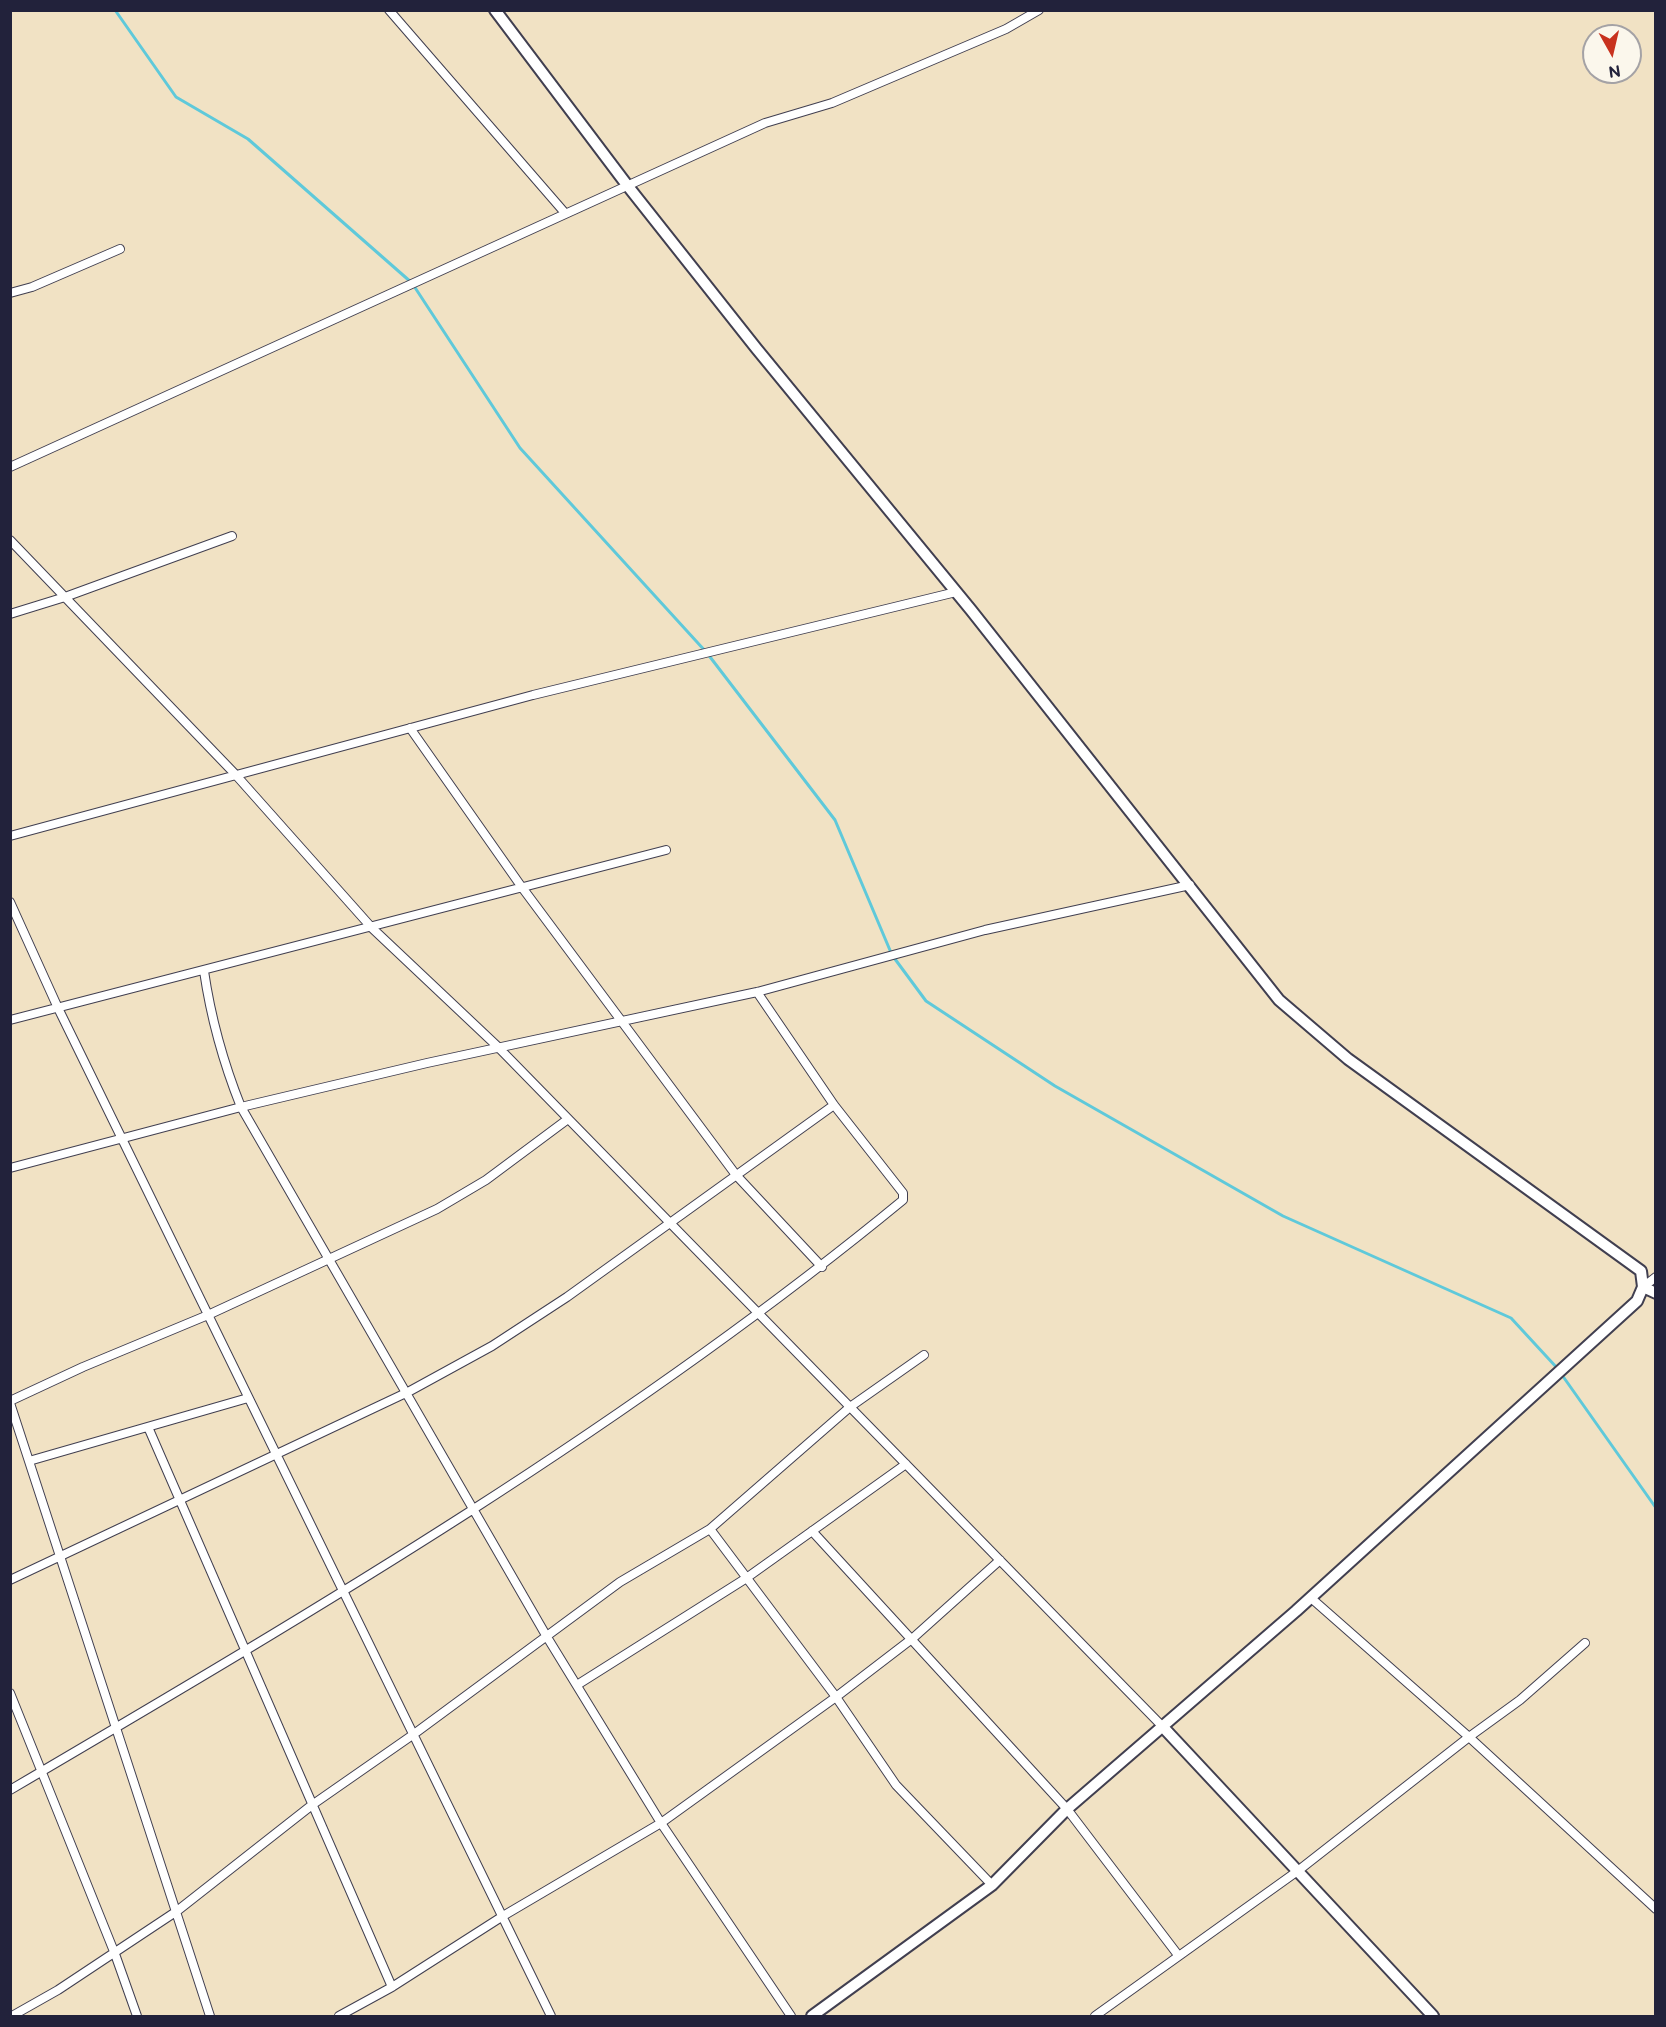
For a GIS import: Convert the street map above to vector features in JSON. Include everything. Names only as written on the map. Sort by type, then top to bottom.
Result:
[{"type":"street","points":[[389,10],[566,213]]},
{"type":"street","points":[[495,10],[627,185],[956,592],[1280,1000],[1348,1059],[1641,1271],[1643,1287]]},
{"type":"street","points":[[10,467],[765,123],[843,99],[1006,29],[1039,10]]},
{"type":"street","points":[[10,293],[32,287],[120,249]]},
{"type":"street","points":[[10,614],[65,597],[232,536]]},
{"type":"street","points":[[10,540],[235,774],[372,928],[498,1046],[1162,1726],[1433,2016]]},
{"type":"street","points":[[10,836],[533,695],[956,592]]},
{"type":"street","points":[[410,728],[521,886],[736,1174],[822,1267]]},
{"type":"street","points":[[10,1020],[666,850]]},
{"type":"street","points":[[10,1168],[241,1107],[498,1046],[622,1022],[757,992],[985,930],[1190,885]]},
{"type":"street","points":[[10,902],[58,1008],[551,2016]]},
{"type":"street","points":[[204,971],[211,1018],[224,1064],[241,1107],[408,1392],[472,1509],[547,1637],[661,1822],[791,2016]]},
{"type":"street","points":[[10,1790],[342,1591],[614,1418],[822,1267],[904,1197],[834,1105],[757,992]]},
{"type":"street","points":[[10,1580],[408,1392],[492,1346],[567,1297],[834,1105]]},
{"type":"street","points":[[210,2016],[10,1402],[83,1366],[208,1315],[447,1203],[486,1180],[568,1119]]},
{"type":"street","points":[[812,2016],[992,1885],[1067,1809],[1311,1598],[1637,1301],[1643,1287],[1656,1277]]},
{"type":"street","points":[[1643,1287],[1656,1293]]},
{"type":"street","points":[[12,2016],[115,1954],[177,1911],[312,1805],[414,1734],[620,1582],[710,1528],[850,1407],[924,1355]]},
{"type":"street","points":[[28,1461],[248,1398]]},
{"type":"street","points":[[147,1427],[392,1988]]},
{"type":"street","points":[[577,1684],[746,1580],[906,1464]]},
{"type":"street","points":[[710,1528],[746,1580],[836,1697],[896,1785],[992,1885]]},
{"type":"street","points":[[812,1531],[913,1638],[1067,1809],[1178,1955]]},
{"type":"street","points":[[339,2016],[392,1988],[503,1916],[661,1822],[836,1697],[913,1638],[1000,1560]]},
{"type":"street","points":[[1311,1598],[1469,1737],[1656,1909]]},
{"type":"street","points":[[1095,2016],[1299,1870],[1520,1700],[1585,1644]]},
{"type":"street","points":[[10,1693],[115,1954],[137,2016]]},
{"type":"waterway","points":[[115,10],[176,97],[248,139],[412,283],[520,448],[707,653],[835,820],[892,955],[926,1001],[1055,1086],[1283,1216],[1511,1318],[1558,1369]]},
{"type":"waterway","points":[[1562,1375],[1656,1508]]}]
